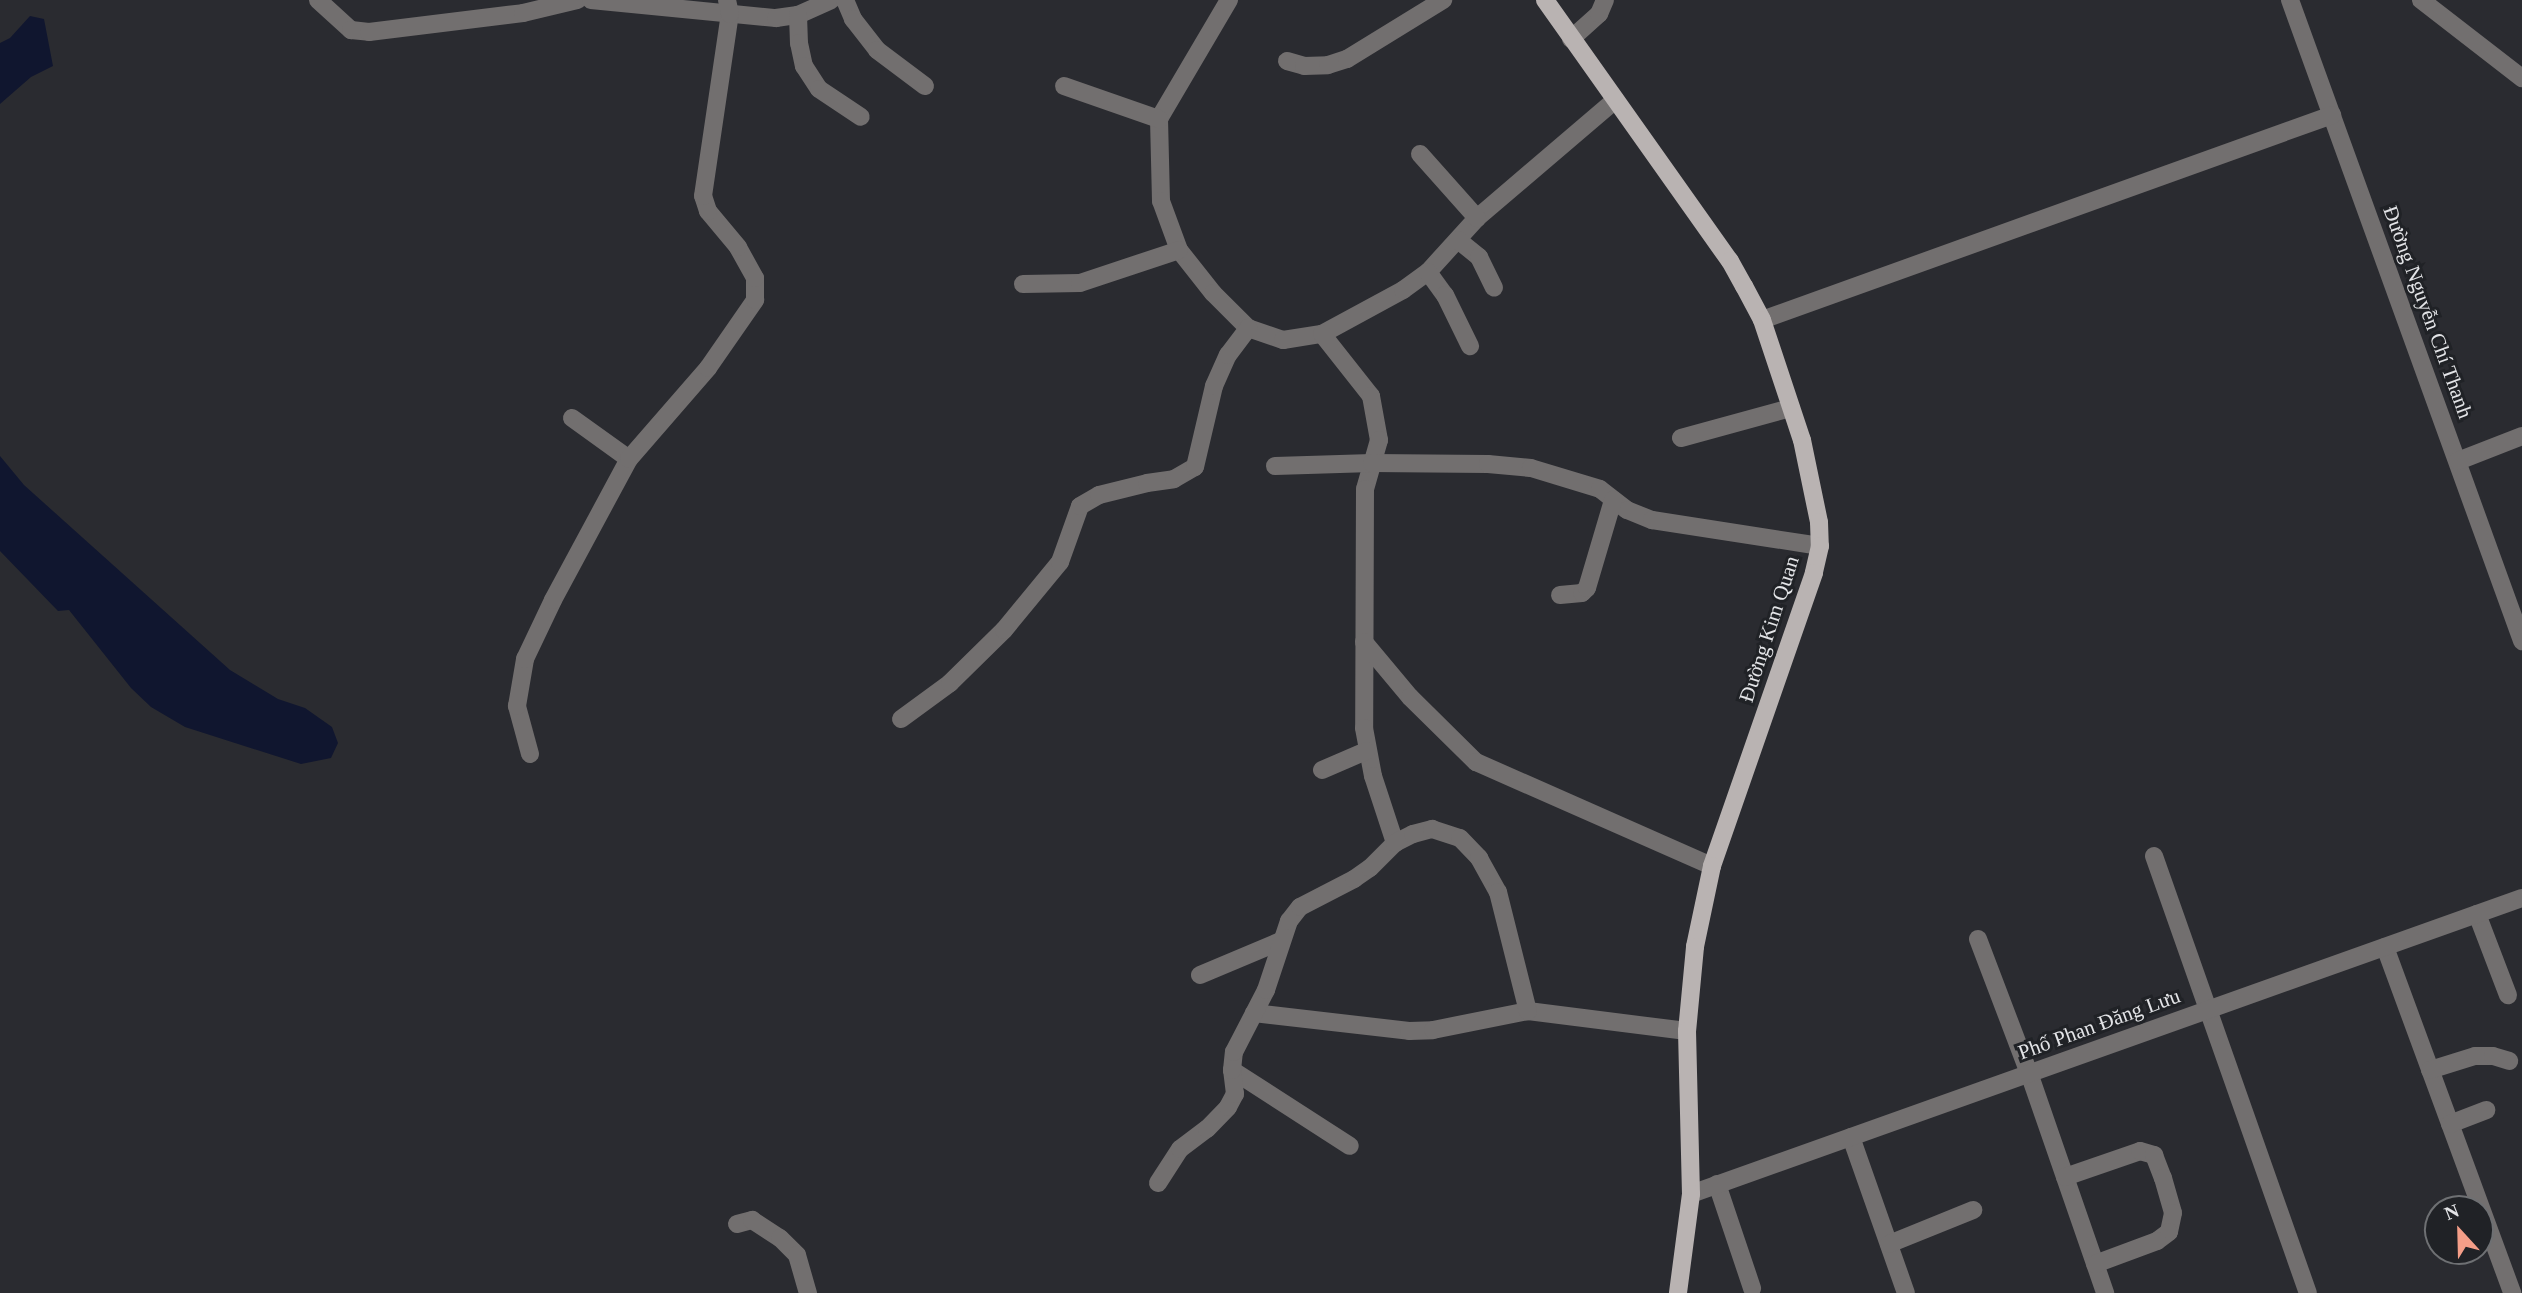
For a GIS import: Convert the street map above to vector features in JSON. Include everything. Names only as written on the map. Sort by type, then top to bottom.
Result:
[{"type":"main road","name":"Đường Kim Quan","points":[[1545,0],[1730,261],[1762,320],[1791,408],[1815,495],[1820,546],[1815,573],[1712,866],[1695,947],[1687,1031],[1691,1194],[1678,1293]]},
{"type":"street","points":[[318,0],[351,30],[369,32],[523,13],[577,0]]},
{"type":"street","points":[[592,0],[728,7],[776,18],[797,15],[831,0]]},
{"type":"street","points":[[845,0],[853,19],[877,50],[925,86]]},
{"type":"street","points":[[1229,0],[1159,119],[1161,201],[1179,250],[1213,293],[1248,328],[1283,340],[1322,334],[1403,290],[1428,272],[1477,218],[1615,100]]},
{"type":"street","points":[[1287,61],[1304,66],[1328,65],[1347,59],[1443,0]]},
{"type":"street","points":[[1571,39],[1599,14],[1605,0]]},
{"type":"street","name":"Đường Nguyễn Chí Thanh","points":[[2290,0],[2522,640]]},
{"type":"street","points":[[2421,0],[2522,78]]},
{"type":"street","points":[[530,754],[517,706],[525,659],[629,459],[708,368],[755,300],[755,278],[738,247],[708,211],[703,196],[728,7]]},
{"type":"street","points":[[797,15],[804,66],[811,78],[818,89],[861,117]]},
{"type":"street","points":[[1064,86],[1159,119]]},
{"type":"street","points":[[1762,320],[2332,115]]},
{"type":"street","points":[[1420,154],[1477,218]]},
{"type":"street","points":[[1458,240],[1479,257],[1494,288]]},
{"type":"street","points":[[1023,284],[1080,282],[1179,250]]},
{"type":"street","points":[[1428,272],[1445,295],[1470,346]]},
{"type":"street","points":[[901,719],[950,683],[1004,629],[1060,562],[1080,506],[1099,495],[1174,479],[1195,467],[1214,386],[1228,355],[1248,328]]},
{"type":"street","points":[[1322,334],[1370,396],[1379,440],[1365,489],[1366,751],[1395,843]]},
{"type":"street","points":[[1681,438],[1791,408]]},
{"type":"street","points":[[572,418],[629,459]]},
{"type":"street","points":[[2458,461],[2522,436]]},
{"type":"street","points":[[1275,466],[1371,463],[1488,464],[1531,468],[1600,489],[1627,510],[1652,520],[1820,546]]},
{"type":"street","points":[[1560,595],[1581,593],[1587,587],[1613,500]]},
{"type":"street","points":[[1364,642],[1410,697],[1476,762],[1712,866]]},
{"type":"street","points":[[1322,770],[1366,751]]},
{"type":"street","points":[[1158,1183],[1180,1149],[1208,1129],[1228,1107],[1235,1094],[1231,1070],[1234,1052],[1266,989],[1289,922],[1300,907],[1370,869],[1395,843],[1432,829],[1460,838],[1479,858],[1498,892],[1528,1011]]},
{"type":"street","points":[[2154,856],[2308,1293]]},
{"type":"street","name":"Phố Phan Đăng Lưu","points":[[1691,1194],[2522,898]]},
{"type":"street","points":[[2477,914],[2508,995]]},
{"type":"street","points":[[1978,939],[2029,1073],[2105,1293]]},
{"type":"street","points":[[1200,975],[1281,941]]},
{"type":"street","points":[[2385,947],[2512,1293]]},
{"type":"street","points":[[1254,1013],[1409,1031],[1433,1030],[1528,1011],[1687,1031]]},
{"type":"street","points":[[2430,1070],[2475,1056],[2493,1056],[2509,1061]]},
{"type":"street","points":[[1231,1070],[1350,1146]]},
{"type":"street","points":[[2450,1124],[2486,1110]]},
{"type":"street","points":[[1851,1137],[1906,1293]]},
{"type":"street","points":[[2065,1177],[2140,1151],[2154,1156],[2163,1178],[2174,1213],[2169,1232],[2157,1241],[2095,1264]]},
{"type":"street","points":[[1717,1184],[1752,1288]]},
{"type":"street","points":[[1889,1244],[1973,1210]]},
{"type":"street","points":[[737,1224],[752,1220],[780,1238],[797,1255],[808,1293]]},
{"type":"water","points":[[30,16],[44,19],[53,66],[31,77],[0,104],[0,43],[10,38]]},
{"type":"water","points":[[0,456],[24,485],[230,670],[278,699],[305,708],[332,727],[338,743],[331,758],[301,764],[185,727],[151,707],[131,688],[69,610],[58,611],[0,551]]}]
